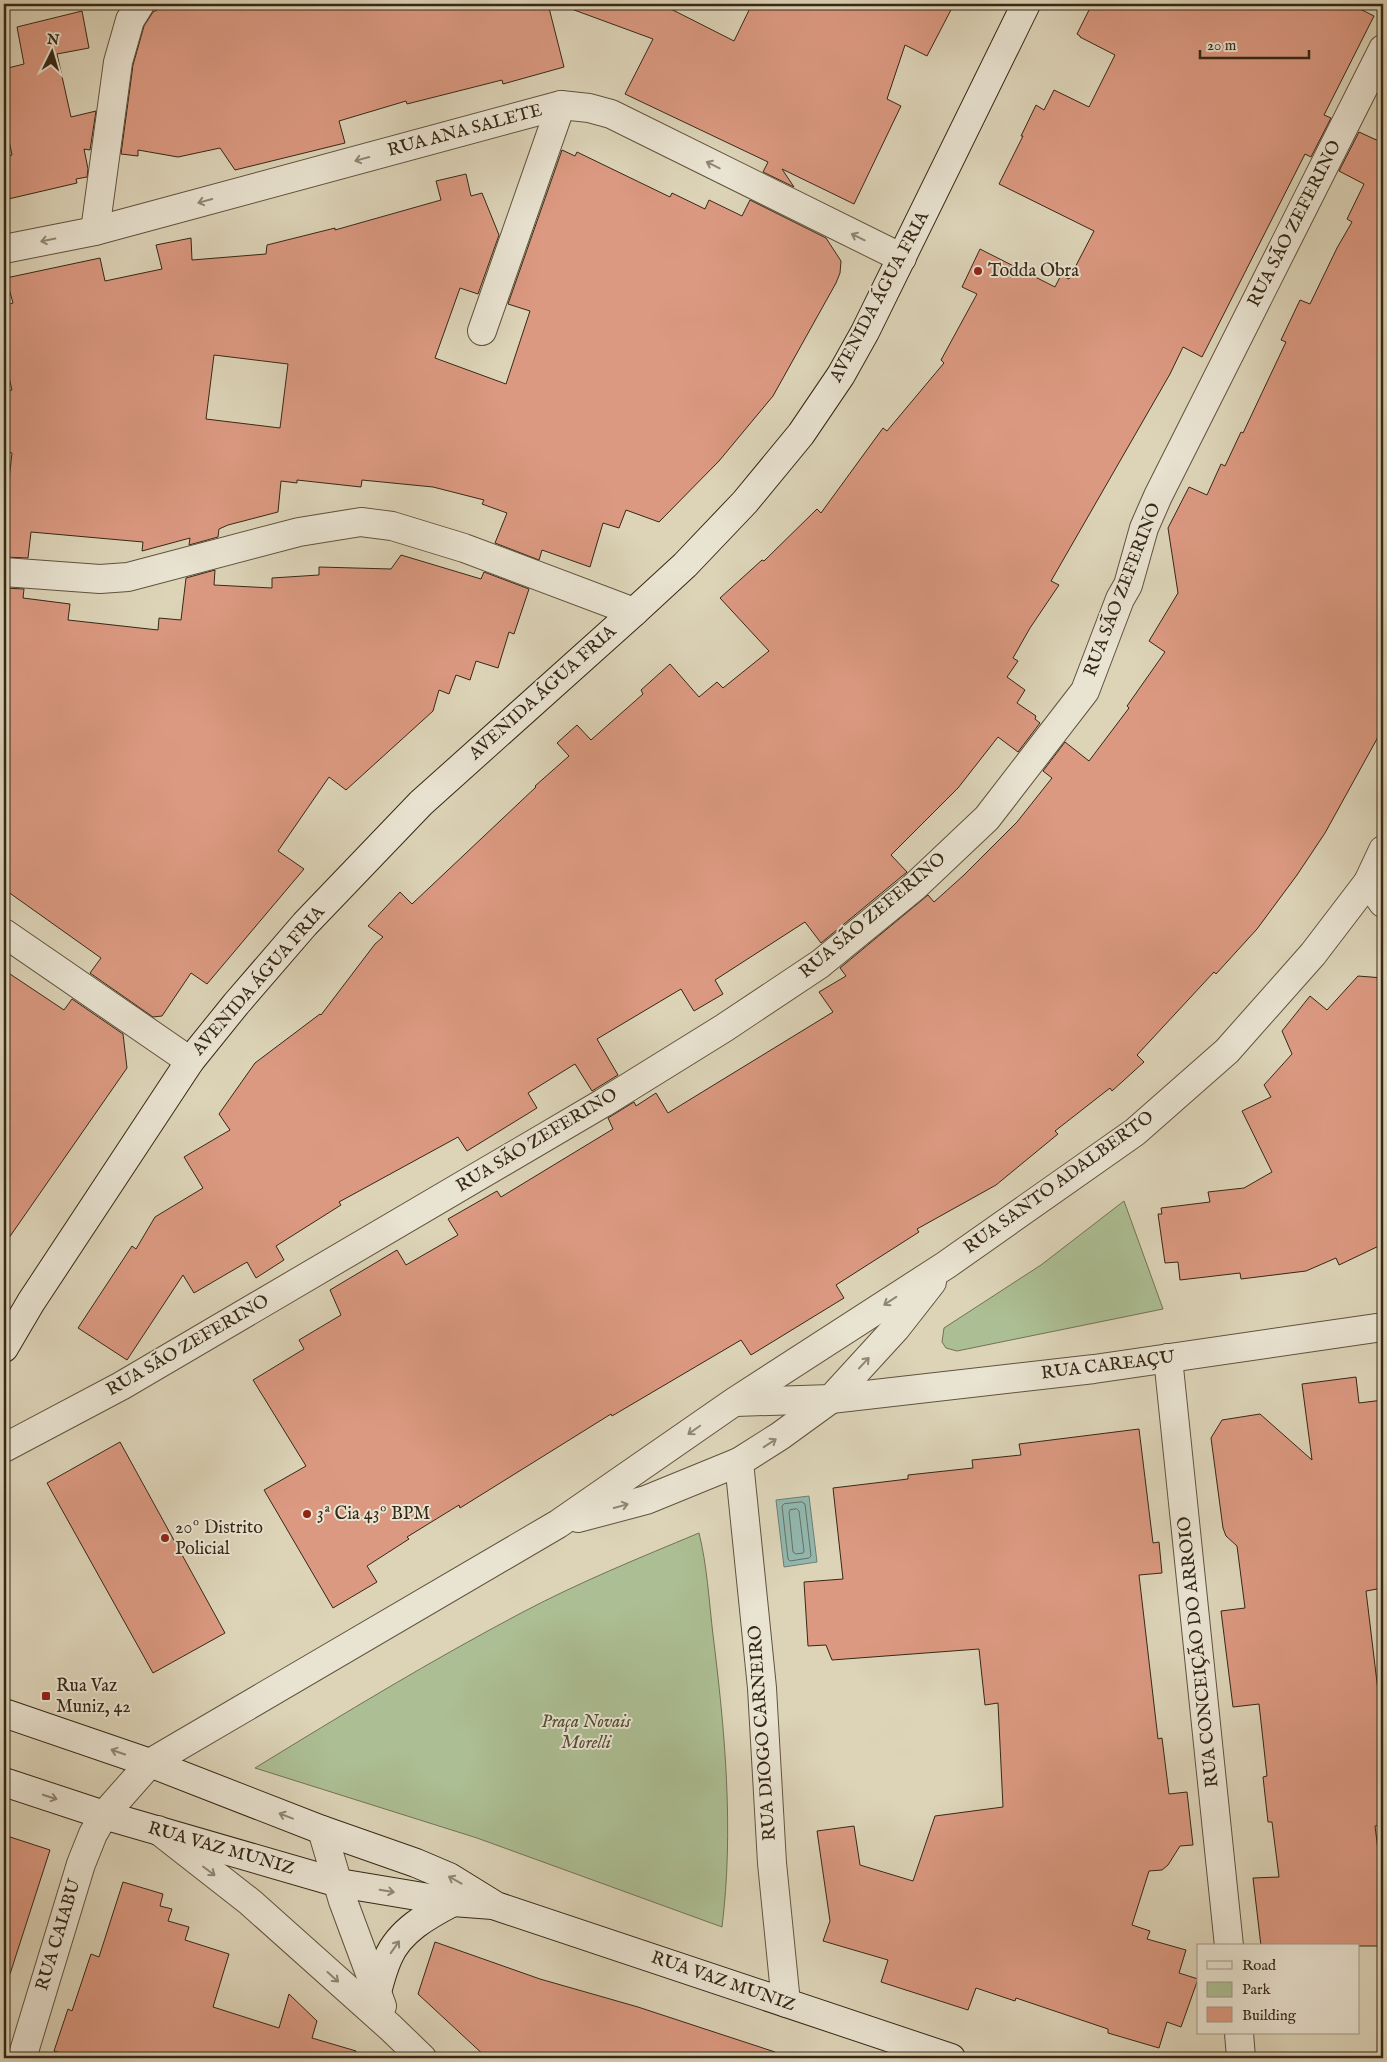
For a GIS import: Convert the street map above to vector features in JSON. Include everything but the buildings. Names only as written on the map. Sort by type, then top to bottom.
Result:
[{"type":"street","points":[[95,231],[118,62],[130,20],[140,4]]},
{"type":"street","name":"AVENIDA ÁGUA FRIA","points":[[4,1348],[31,1302],[190,1061],[236,1004],[306,924],[421,803],[684,565],[745,502],[801,434],[841,375],[865,332],[1026,4]]},
{"type":"street","name":"RUA SÃO ZEFERINO","points":[[4,1448],[122,1386],[595,1108],[724,1028],[820,964],[913,888],[986,818],[1085,691],[1128,584],[1144,528],[1158,496],[1383,49]]},
{"type":"street","points":[[482,331],[561,105]]},
{"type":"street","name":"RUA ANA SALETE","points":[[4,249],[95,231],[561,105],[589,108],[611,114],[902,258]]},
{"type":"street","points":[[4,572],[100,579],[128,577],[299,532],[361,522],[392,526],[464,548],[634,612]]},
{"type":"street","name":"RUA SANTO ADALBERTO","points":[[734,1402],[946,1265],[1135,1132],[1227,1051],[1313,954],[1376,893],[1383,850]]},
{"type":"street","points":[[4,933],[190,1061]]},
{"type":"street","name":"RUA SANTO ADALBERTO","points":[[831,1399],[896,1328],[946,1265]]},
{"type":"street","name":"RUA CAREAÇU","points":[[831,1399],[1084,1370],[1383,1327]]},
{"type":"street","name":"RUA CONCEIÇÃO DO ARROIO","points":[[1168,1358],[1230,1944]]},
{"type":"street","points":[[104,1815],[150,1763],[558,1524],[734,1402],[831,1399]]},
{"type":"street","points":[[558,1524],[646,1500],[739,1462],[780,1436],[831,1399]]},
{"type":"street","name":"RUA DIOGO CARNEIRO","points":[[739,1462],[762,1688],[772,1864],[786,2003]]},
{"type":"street","name":"RUA VAZ MUNIZ","points":[[4,1713],[150,1763],[449,1877],[496,1906]]},
{"type":"street","name":"RUA VAZ MUNIZ","points":[[4,1782],[104,1815],[339,1883],[453,1902],[496,1906],[951,2058]]},
{"type":"street","name":"RUA CAIABU","points":[[22,2058],[81,1864],[104,1815]]},
{"type":"street","points":[[158,1830],[250,1902],[422,2058]]},
{"type":"street","points":[[322,1830],[343,1901],[391,2028]]},
{"type":"street","points":[[377,1992],[394,1945],[418,1922],[453,1902]]},
{"type":"street","points":[[1239,2034],[1241,2058]]},
{"type":"green space","points":[[1124,1201],[1163,1309],[957,1351],[946,1348],[942,1342],[944,1328],[1041,1265]]},
{"type":"green space","name":"Praça Novais Morelli","points":[[699,1533],[706,1570],[724,1744],[728,1817],[726,1891],[722,1927],[477,1838],[255,1768],[421,1668],[523,1612],[588,1580]]},
{"type":"water","points":[[809,1496],[817,1562],[784,1567],[776,1500]]},
{"type":"place","name":"Todda Obra","points":[[978,271]]},
{"type":"place","name":"3ª Cia 43º BPM","points":[[307,1514]]},
{"type":"place","name":"20º Distrito Policial","points":[[165,1538]]},
{"type":"place","name":"Rua Vaz Muniz, 42","points":[[46,1696]]}]
